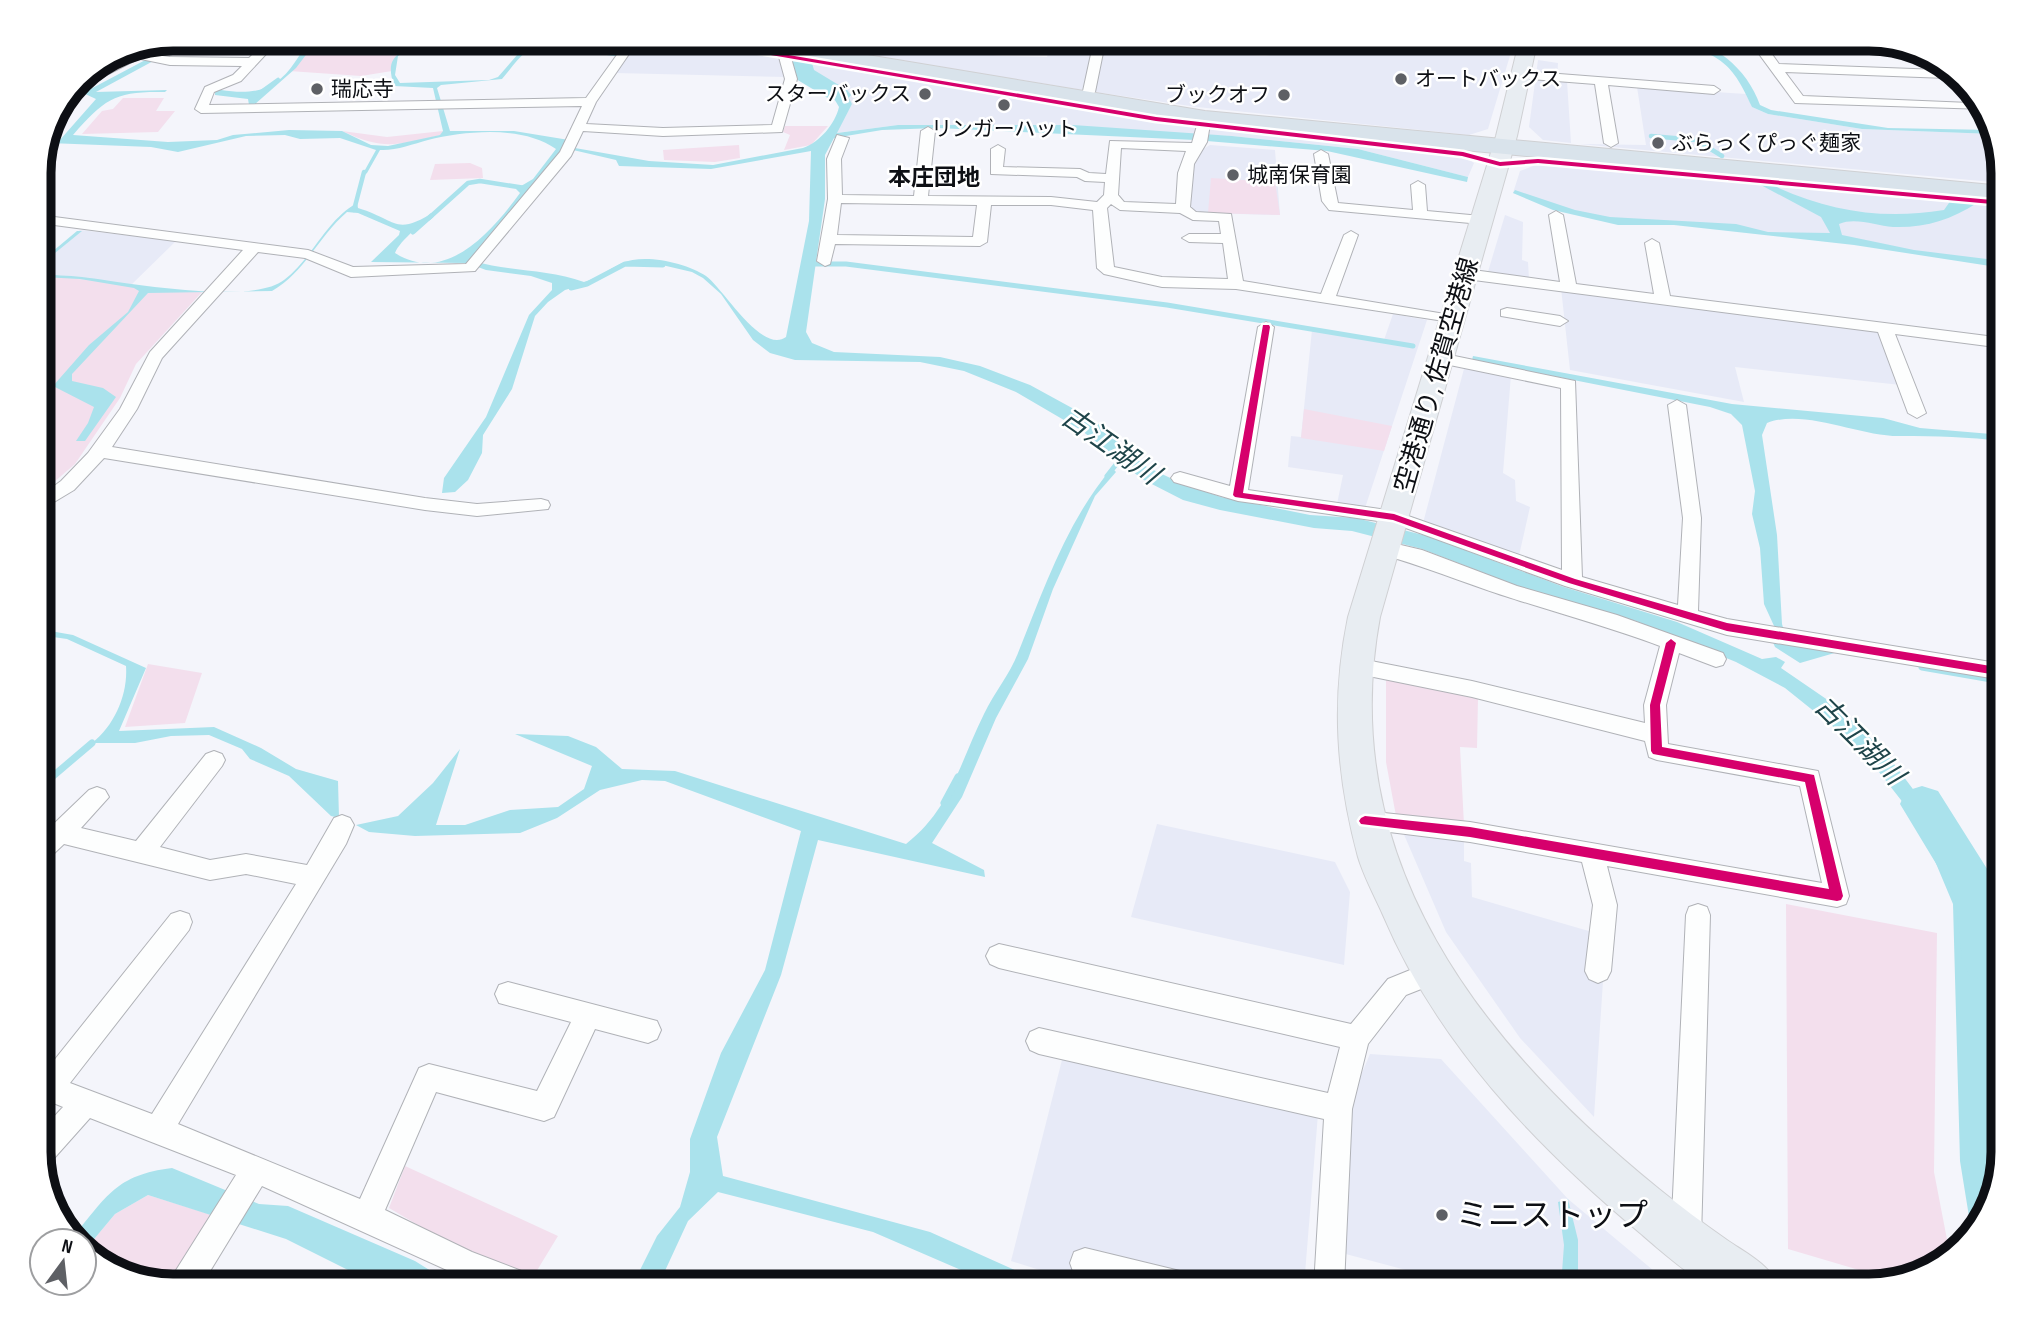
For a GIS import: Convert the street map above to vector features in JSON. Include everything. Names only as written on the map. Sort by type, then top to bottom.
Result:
[{"type":"highway","points":[[808,51],[1083,99],[1200,135],[1504,149],[1991,193]]},
{"type":"main road","name":"空港通り, 佐賀空港線","points":[[1526,51],[1504,149],[1372,588],[1356,666],[1354,766],[1365,821],[1403,924],[1430,974],[1481,1045],[1542,1113],[1616,1182],[1686,1240],[1734,1274]]},
{"type":"main road","points":[[102,74],[146,58],[149,54]]},
{"type":"street","points":[[260,51],[246,62],[233,80],[209,90],[201,109],[377,107],[436,102],[590,102]]},
{"type":"street","points":[[51,220],[255,246],[310,256],[351,272],[475,264],[569,149],[576,127],[590,102],[626,51]]},
{"type":"street","points":[[576,127],[663,132],[777,129],[791,79],[785,57],[794,51]]},
{"type":"street","points":[[1083,99],[1089,92],[1098,51]]},
{"type":"street","points":[[1763,51],[1798,100],[1972,107]]},
{"type":"street","points":[[146,58],[246,62]]},
{"type":"street","points":[[1776,68],[1942,75]]},
{"type":"street","points":[[1520,75],[1714,90]]},
{"type":"street","points":[[1601,83],[1611,143]]},
{"type":"street","points":[[920,198],[928,131]]},
{"type":"street","points":[[1184,209],[1186,167],[1200,135],[1115,144],[1105,201],[1105,268],[1162,282],[1236,284],[1451,320]]},
{"type":"street","points":[[825,261],[835,199],[834,159],[842,138]]},
{"type":"street","points":[[998,149],[996,171],[1080,173],[1085,177],[1111,178]]},
{"type":"street","points":[[1321,154],[1329,201],[1334,207],[1481,220]]},
{"type":"street","points":[[1418,185],[1420,215]]},
{"type":"street","points":[[835,199],[1105,201],[1120,206],[1184,209],[1193,216],[1226,217],[1236,284]]},
{"type":"street","points":[[827,239],[980,242],[984,202]]},
{"type":"street","points":[[1556,215],[1569,287]]},
{"type":"street","points":[[1327,299],[1351,235]]},
{"type":"street","points":[[1189,238],[1229,239]]},
{"type":"street","points":[[1652,243],[1663,298]]},
{"type":"street","points":[[51,500],[99,452],[137,394],[149,365],[255,246]]},
{"type":"street","points":[[1466,274],[1532,299],[1560,321]]},
{"type":"street","points":[[1507,313],[1532,299],[1569,287],[1991,341]]},
{"type":"street","points":[[1238,495],[1266,327]]},
{"type":"street","points":[[1884,327],[1917,413]]},
{"type":"street","points":[[1440,358],[1569,385],[1572,581]]},
{"type":"street","points":[[1677,405],[1692,518],[1688,617]]},
{"type":"street","points":[[99,452],[425,505],[477,510],[541,505]]},
{"type":"street","points":[[1180,478],[1572,581],[1688,617],[1991,670]]},
{"type":"street","points":[[1389,533],[1415,555],[1511,591],[1610,620],[1716,659]]},
{"type":"street","points":[[1365,821],[1470,832],[1837,896],[1810,778],[1657,751],[1655,705],[1671,643]]},
{"type":"street","points":[[1356,666],[1472,689],[1657,735]]},
{"type":"street","points":[[141,853],[214,760]]},
{"type":"street","points":[[51,843],[97,797]]},
{"type":"street","points":[[159,1129],[342,825]]},
{"type":"street","points":[[62,833],[209,870],[246,864],[313,877]]},
{"type":"street","points":[[1592,853],[1605,905],[1598,971]]},
{"type":"street","points":[[1686,1240],[1698,915]]},
{"type":"street","points":[[51,1078],[180,922]]},
{"type":"street","points":[[999,956],[1356,1038]]},
{"type":"street","points":[[1330,1274],[1338,1109],[1356,1038],[1397,987],[1430,974]]},
{"type":"street","points":[[508,994],[648,1030]]},
{"type":"street","points":[[367,1216],[429,1077],[544,1107],[589,1015]]},
{"type":"street","points":[[1039,1041],[1338,1109]]},
{"type":"street","points":[[51,1089],[159,1129],[251,1178],[367,1216],[485,1274]]},
{"type":"street","points":[[51,1140],[86,1102]]},
{"type":"street","points":[[192,1274],[251,1178]]},
{"type":"street","points":[[1085,1263],[1130,1274]]},
{"type":"shaded area","points":[[306,51],[406,51],[396,57],[392,71],[361,76],[289,71]]},
{"type":"shaded area","points":[[630,51],[742,51],[781,58],[786,77],[615,73]]},
{"type":"shaded area","points":[[847,51],[950,51],[1047,57],[1049,51],[1093,51],[1082,90]]},
{"type":"shaded area","points":[[1104,51],[1176,51],[1265,56],[1281,53],[1511,51],[1488,129],[1469,135],[1197,107],[1095,92]]},
{"type":"shaded area","points":[[1538,60],[1558,63],[1557,80],[1567,81],[1571,143],[1543,140],[1529,127]]},
{"type":"shaded area","points":[[806,62],[1193,126],[1463,155],[1474,163],[1468,177],[1358,149],[1232,136],[978,125],[898,125],[836,133],[852,104],[833,83],[811,75]]},
{"type":"shaded area","points":[[1637,87],[1746,94],[1752,107],[1768,114],[1862,129],[1984,134],[1990,157],[1991,182],[1580,144],[1646,145]]},
{"type":"shaded area","points":[[123,98],[164,98],[156,111],[175,111],[158,132],[82,134],[102,111],[113,109]]},
{"type":"shaded area","points":[[785,126],[828,126],[811,145],[784,150],[790,135],[783,132]]},
{"type":"shaded area","points":[[342,131],[387,137],[443,131],[441,135],[413,141],[380,144]]},
{"type":"shaded area","points":[[739,145],[740,158],[715,162],[664,160],[663,150]]},
{"type":"shaded area","name":"城南保育園","points":[[1210,145],[1275,150],[1280,215],[1196,213],[1191,208],[1192,167],[1198,152]]},
{"type":"shaded area","points":[[470,163],[482,168],[483,178],[430,180],[435,164]]},
{"type":"shaded area","points":[[1541,163],[1991,205],[1991,263],[1841,240],[1670,223],[1615,221],[1555,209],[1513,193],[1520,171]]},
{"type":"shaded area","points":[[1211,178],[1275,182],[1280,215],[1208,213]]},
{"type":"shaded area","points":[[1505,215],[1523,222],[1522,260],[1528,262],[1529,279],[1487,275]]},
{"type":"shaded area","points":[[80,230],[176,241],[130,286],[51,279],[51,255]]},
{"type":"shaded area","points":[[51,277],[202,292],[136,364],[120,398],[75,464],[51,485]]},
{"type":"shaded area","points":[[1561,288],[1878,330],[1901,385],[1735,367],[1744,402],[1570,370]]},
{"type":"shaded area","points":[[1393,314],[1427,320],[1365,508],[1337,504],[1343,475],[1288,467],[1291,436],[1301,437],[1312,330],[1384,340]]},
{"type":"shaded area","points":[[1465,365],[1511,375],[1503,473],[1515,480],[1516,501],[1530,507],[1518,560],[1423,523]]},
{"type":"shaded area","points":[[1304,409],[1392,426],[1384,451],[1301,438]]},
{"type":"shaded area","points":[[148,664],[202,673],[185,723],[125,727]]},
{"type":"shaded area","points":[[1386,678],[1478,699],[1477,748],[1460,747],[1464,825],[1396,816],[1386,762]]},
{"type":"shaded area","points":[[1396,816],[1464,825],[1464,861],[1471,863],[1472,897],[1606,936],[1594,1117],[1520,1038],[1446,932]]},
{"type":"shaded area","points":[[1157,824],[1335,862],[1350,892],[1344,965],[1131,917]]},
{"type":"shaded area","points":[[1786,904],[1937,933],[1934,1172],[1948,1245],[1916,1265],[1872,1274],[1788,1249]]},
{"type":"shaded area","points":[[1370,1054],[1441,1059],[1568,1199],[1658,1274],[1421,1274],[1342,1253],[1347,1108]]},
{"type":"shaded area","points":[[1063,1056],[1318,1114],[1305,1274],[1182,1274],[1087,1251],[1080,1274],[1052,1274],[1011,1261]]},
{"type":"shaded area","points":[[405,1166],[558,1236],[535,1274],[524,1274],[469,1255],[389,1208]]},
{"type":"shaded area","points":[[148,1195],[212,1215],[174,1274],[134,1268],[119,1262],[98,1249],[98,1234],[115,1214]]},
{"type":"water","points":[[172,51],[96,92],[167,90],[165,92],[134,93],[113,99],[94,113],[73,135],[168,142],[217,140],[233,135],[289,130],[342,131],[371,145],[388,146],[440,135],[443,131],[433,88],[394,86],[391,76],[392,61],[401,52],[406,51],[398,56],[395,75],[400,83],[489,80],[498,77],[521,51],[528,51],[502,79],[441,85],[437,88],[450,131],[514,131],[569,140],[567,145],[575,148],[649,161],[713,165],[803,148],[826,132],[839,107],[828,92],[797,72],[791,64],[793,60],[806,62],[811,75],[835,85],[849,98],[852,104],[837,133],[898,125],[1073,125],[1232,136],[1358,149],[1468,177],[1467,182],[1327,151],[1195,140],[937,128],[882,130],[834,138],[825,155],[825,199],[806,332],[812,343],[834,352],[940,357],[980,366],[1030,385],[1094,420],[1145,466],[1183,484],[1221,497],[1310,515],[1356,518],[1427,536],[1564,587],[1677,622],[1762,659],[1776,657],[1785,662],[1781,668],[1835,705],[1885,752],[1940,825],[1987,922],[1988,1178],[1979,1206],[1971,1220],[1960,1161],[1953,904],[1919,823],[1861,749],[1785,688],[1736,662],[1636,621],[1538,594],[1422,549],[1352,531],[1314,528],[1183,500],[1142,479],[1081,430],[1016,392],[964,371],[920,362],[795,360],[770,353],[753,340],[721,294],[703,278],[692,272],[662,265],[625,263],[596,281],[565,290],[548,302],[535,316],[512,389],[483,435],[482,453],[468,480],[455,492],[442,493],[444,478],[486,417],[529,315],[552,290],[552,283],[531,276],[486,270],[467,263],[433,263],[466,249],[496,223],[520,193],[516,189],[533,179],[556,149],[542,141],[511,133],[476,133],[380,150],[367,173],[360,179],[376,150],[340,138],[246,136],[178,152],[151,147],[55,142],[59,141],[96,99],[83,93],[161,52]],"holes":[[[573,150],[616,160],[619,166],[711,169],[811,151],[809,221],[786,337],[776,340],[766,337],[743,318],[706,276],[688,267],[665,261],[631,260],[584,282],[474,261],[533,189],[531,186],[535,181]]]},
{"type":"water","points":[[259,51],[221,90],[243,92],[263,89],[288,72],[302,51],[309,51],[296,68],[254,105],[249,105],[248,99],[215,95],[215,91]]},
{"type":"water","points":[[581,51],[611,54],[613,51],[622,51],[619,56]]},
{"type":"water","points":[[1702,51],[1716,51],[1726,58],[1746,79],[1760,105],[1771,110],[1888,128],[1983,130],[1984,134],[1862,129],[1768,114],[1752,107],[1737,78],[1729,68]]},
{"type":"water","points":[[1759,184],[1770,184],[1834,207],[1876,213],[1944,210],[1951,200],[1977,203],[1947,218],[1916,226],[1893,227],[1852,221],[1839,224],[1842,235],[1914,250],[1991,260],[1991,266],[1854,245],[1674,225],[1618,225],[1553,210],[1513,193],[1515,190],[1575,210],[1610,217],[1736,224],[1768,232],[1830,233],[1821,217]]},
{"type":"water","points":[[357,203],[358,208],[403,225],[436,211],[407,237],[395,253],[414,261],[430,263],[371,262],[400,231],[358,213],[347,212],[294,274],[272,291],[222,292],[268,288],[284,280],[303,261],[327,229]]},
{"type":"water","points":[[77,231],[82,231],[51,256],[51,253]]},
{"type":"water","points":[[51,275],[216,292],[148,293],[72,374],[72,381],[103,388],[116,397],[85,441],[76,441],[88,423],[94,407],[53,386],[89,345],[128,312],[139,291],[80,279],[51,277]]},
{"type":"water","points":[[1473,356],[1732,404],[1883,418],[1920,428],[1991,434],[1991,440],[1885,435],[1798,419],[1767,423],[1762,435],[1777,535],[1782,624],[1787,641],[1838,652],[1800,663],[1775,647],[1772,640],[1780,639],[1764,604],[1760,548],[1752,514],[1755,491],[1742,425],[1731,414],[1710,407],[1472,360]]},
{"type":"water","points":[[1112,468],[1116,472],[1095,496],[1053,589],[1028,659],[996,718],[962,797],[932,843],[984,870],[985,877],[818,840],[781,975],[717,1137],[723,1176],[930,1232],[1023,1274],[970,1274],[873,1232],[718,1192],[688,1221],[664,1274],[638,1274],[657,1236],[680,1207],[690,1172],[690,1139],[721,1053],[765,970],[801,831],[665,781],[642,780],[600,790],[557,818],[520,833],[415,836],[369,832],[356,825],[398,816],[433,783],[460,749],[436,825],[465,825],[510,810],[558,807],[584,789],[592,766],[515,734],[568,736],[596,747],[622,769],[675,771],[906,844],[934,816],[953,784],[984,714],[1015,661],[1069,533]]},
{"type":"water","points":[[51,631],[73,635],[146,668],[119,731],[214,727],[261,748],[296,769],[338,781],[339,818],[331,816],[289,776],[250,759],[242,749],[209,735],[171,736],[135,743],[92,743],[107,727],[118,708],[125,687],[126,666],[67,639],[51,637]]},
{"type":"water","points":[[172,1168],[259,1204],[288,1206],[415,1261],[436,1274],[356,1274],[286,1239],[148,1195],[115,1214],[98,1234],[98,1227],[81,1227],[114,1190],[138,1176]]},
{"type":"water","points":[[1568,1199],[1578,1240],[1578,1274],[1562,1274],[1564,1245],[1558,1202]]},
{"type":"waterway","name":"古江湖川","points":[[817,51],[800,61],[804,74],[825,84],[839,95]]},
{"type":"waterway","points":[[257,95],[278,80]]},
{"type":"waterway","points":[[1651,136],[1696,140],[1722,156]]},
{"type":"waterway","points":[[354,210],[364,172]]},
{"type":"waterway","points":[[429,218],[468,183],[480,181],[525,188]]},
{"type":"waterway","points":[[413,232],[431,216]]},
{"type":"waterway","points":[[571,288],[587,284],[625,264],[663,265]]},
{"type":"waterway","points":[[806,264],[846,264],[1167,305],[1413,346]]},
{"type":"waterway","points":[[1107,476],[1122,457]]},
{"type":"waterway","points":[[1922,667],[1991,679]]},
{"type":"waterway","points":[[51,778],[92,743]]},
{"type":"waterway","points":[[944,803],[958,777]]},
{"type":"waterway","name":"古江湖川","points":[[1922,804],[1978,891],[1986,959]]},
{"type":"cycle path","points":[[752,51],[1156,119],[1463,154],[1500,164],[1538,161],[1991,202]]},
{"type":"cycle path","points":[[1266,327],[1238,495],[1394,517],[1572,581],[1727,627],[1991,670]]},
{"type":"cycle path","points":[[1365,821],[1470,832],[1837,896],[1810,778],[1657,751],[1655,705],[1671,643]]},
{"type":"place","name":"オートバックス","points":[[1401,79]]},
{"type":"place","name":"瑞応寺","points":[[317,89]]},
{"type":"place","name":"スターバックス","points":[[925,94]]},
{"type":"place","name":"ブックオフ","points":[[1284,95]]},
{"type":"place","name":"リンガーハット","points":[[1004,105]]},
{"type":"place","name":"ぶらっくぴっぐ麺家","points":[[1658,143]]},
{"type":"place","name":"城南保育園","points":[[1233,175]]},
{"type":"place","name":"ミニストップ","points":[[1442,1215]]},
{"type":"district","name":"本庄団地","points":[[934,177]]}]
